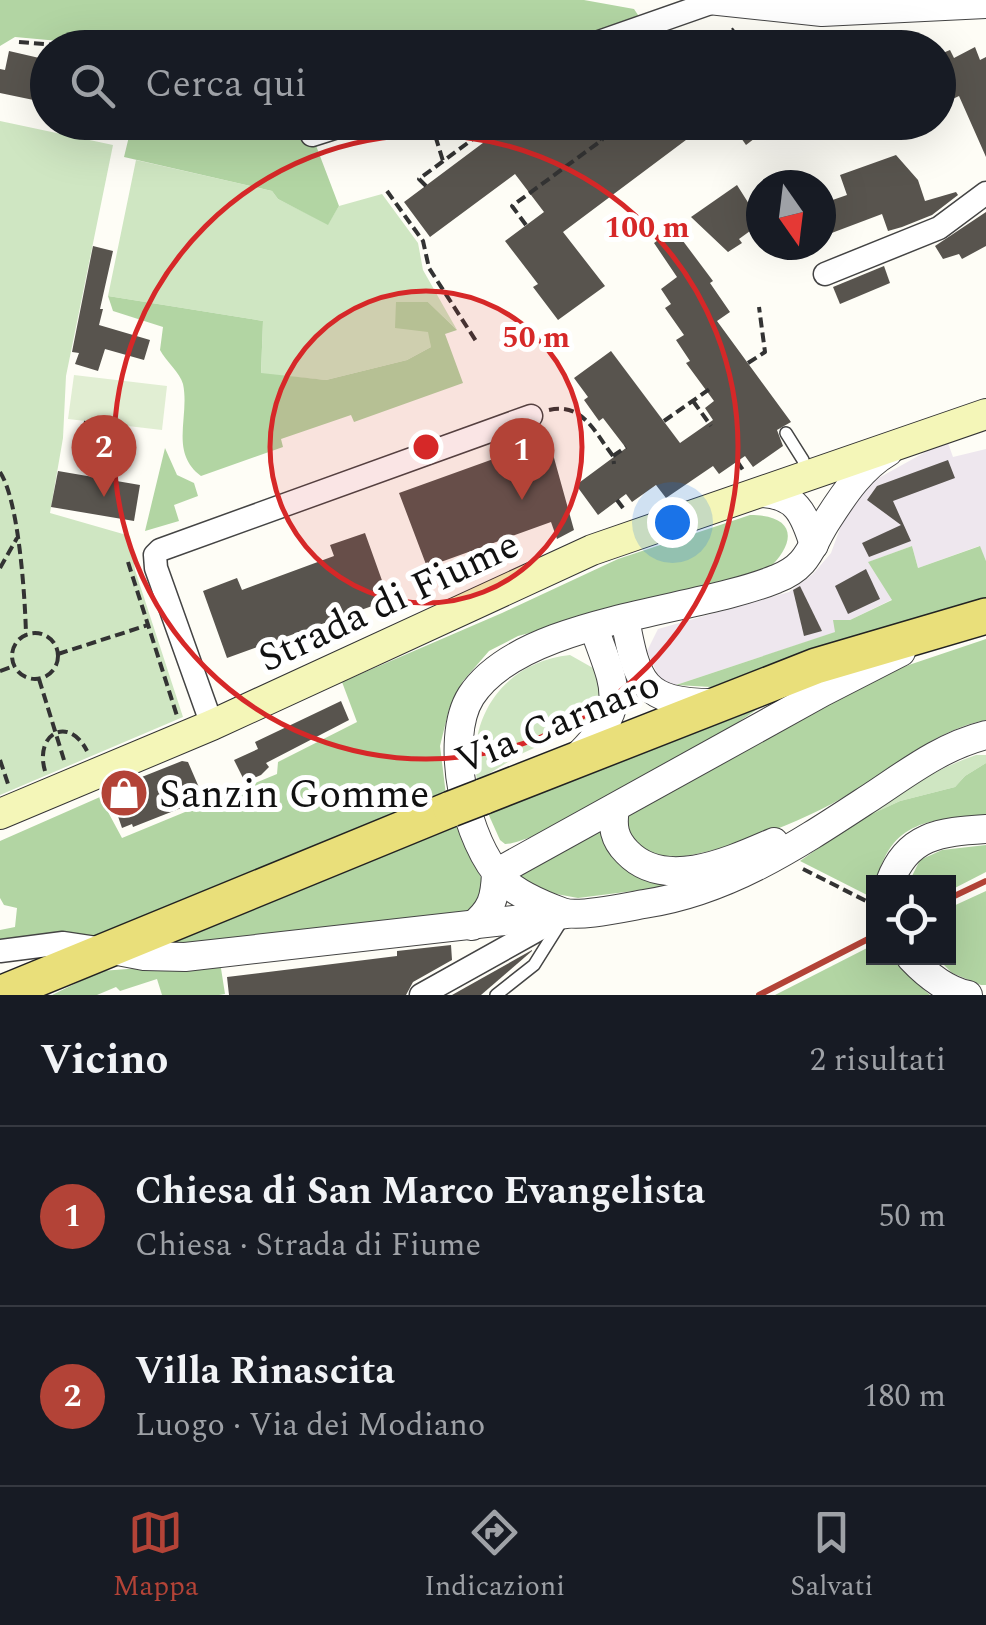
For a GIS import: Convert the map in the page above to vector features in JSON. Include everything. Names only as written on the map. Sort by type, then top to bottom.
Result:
[{"type":"main road","name":"Strada di Fiume","points":[[0,814],[212,726],[592,550],[986,414]]},
{"type":"main road","name":"Via Carnaro","points":[[0,994],[715,704],[816,666],[977,619]]},
{"type":"street","points":[[631,30],[713,0],[822,12],[986,4]]},
{"type":"street","points":[[825,274],[939,228],[986,193]]},
{"type":"street","points":[[212,726],[156,568],[160,550],[530,416]]},
{"type":"street","points":[[816,529],[862,472],[898,445]]},
{"type":"street","points":[[566,914],[506,884],[496,873],[472,822],[461,784],[459,736],[468,700],[483,680],[518,653],[594,628],[776,579],[808,558],[821,492],[806,476]]},
{"type":"street","points":[[760,493],[784,496],[816,529]]},
{"type":"street","points":[[496,873],[823,692],[977,619]]},
{"type":"street","points":[[624,620],[643,684],[657,694],[685,703],[715,704]]},
{"type":"street","points":[[576,759],[613,715],[614,694],[594,628]]},
{"type":"street","points":[[0,951],[63,944],[144,956],[185,957],[472,926],[695,894],[776,857],[942,750],[986,735]]},
{"type":"street","points":[[615,809],[612,824],[618,844],[649,869],[667,872],[713,864],[854,808]]},
{"type":"street","points":[[892,875],[911,846],[940,834],[986,829]]},
{"type":"street","points":[[472,926],[489,912],[495,897],[496,873]]},
{"type":"street","points":[[422,995],[566,914]]},
{"type":"street","points":[[918,965],[927,975],[968,995]]},
{"type":"lane","points":[[786,433],[803,460],[806,476]]},
{"type":"lane","points":[[496,995],[534,964],[566,914]]},
{"type":"path","points":[[20,42],[30,43]]},
{"type":"path","points":[[437,140],[443,161]]},
{"type":"path","points":[[426,186],[420,179],[472,140]]},
{"type":"path","points":[[526,225],[512,206],[602,140]]},
{"type":"path","points":[[453,154],[459,161]]},
{"type":"path","points":[[388,191],[423,241],[429,268],[476,341]]},
{"type":"path","points":[[748,363],[764,352],[759,307]]},
{"type":"path","points":[[664,422],[711,388]]},
{"type":"path","points":[[693,401],[712,426]]},
{"type":"path","points":[[530,416],[566,406],[580,414],[613,456],[614,464]]},
{"type":"path","points":[[82,453],[86,421]]},
{"type":"path","points":[[613,456],[626,447]]},
{"type":"path","points":[[0,472],[8,483],[17,538],[26,634]]},
{"type":"path","points":[[0,568],[17,538]]},
{"type":"path","points":[[128,562],[177,716]]},
{"type":"path","points":[[58,654],[148,625]]},
{"type":"path","points":[[26,634],[48,636],[58,654],[55,668],[39,679],[24,677],[11,659],[14,644],[26,634]]},
{"type":"path","points":[[0,671],[14,666]]},
{"type":"path","points":[[39,679],[60,749]]},
{"type":"path","points":[[45,772],[41,748],[55,734],[72,734],[81,740],[88,754]]},
{"type":"path","points":[[0,760],[8,787],[0,790]]},
{"type":"path","points":[[776,857],[866,901]]},
{"type":"shaded area","points":[[947,440],[953,457],[986,449],[986,561],[979,546],[918,568],[912,546],[869,562],[893,599],[850,620],[834,620],[836,632],[676,685],[661,682],[647,651],[658,629],[789,592],[813,574],[831,553],[847,509],[866,485]]},
{"type":"green space","points":[[0,0],[584,0],[634,9],[638,15],[635,22],[611,30],[30,30],[30,38],[15,37],[0,46]]},
{"type":"green space","points":[[0,121],[30,127],[30,140],[89,140],[113,145],[66,376],[63,438],[50,513],[130,536],[135,570],[183,717],[0,795]]},
{"type":"green space","points":[[128,140],[314,140],[339,206],[328,225],[278,199],[272,191],[124,157]]},
{"type":"green space","points":[[136,160],[272,191],[278,199],[328,224],[339,206],[382,194],[418,243],[423,270],[457,330],[428,302],[431,347],[407,360],[326,380],[261,374],[263,321],[108,296]]},
{"type":"green space","points":[[108,296],[263,321],[261,373],[326,380],[407,360],[431,347],[428,332],[395,328],[396,302],[428,302],[457,330],[445,334],[463,383],[354,422],[351,415],[281,439],[283,447],[201,476],[191,467],[183,445],[183,384],[160,350],[163,327],[113,311]]},
{"type":"green space","points":[[74,375],[167,386],[162,430],[68,419]]},
{"type":"green space","points":[[165,448],[177,475],[194,483],[198,496],[174,505],[179,521],[145,531]]},
{"type":"green space","points":[[750,515],[776,520],[787,532],[784,550],[767,570],[518,636],[489,651],[463,681],[449,709],[440,746],[446,795],[105,939],[0,942],[0,930],[15,927],[17,908],[4,905],[0,898],[0,841],[100,797],[122,838],[277,774],[278,762],[357,722],[342,682],[618,559]]},
{"type":"green space","points":[[912,546],[918,568],[980,546],[986,561],[986,601],[857,638],[711,687],[676,685],[835,632],[833,620],[850,620],[892,600],[868,562]]},
{"type":"green space","points":[[986,639],[986,720],[949,732],[851,793],[756,837],[654,860],[626,836],[625,819],[633,811],[891,671]]},
{"type":"green space","points":[[570,655],[593,668],[598,679],[601,705],[595,716],[477,781],[478,735],[495,697],[526,669]]},
{"type":"green space","points":[[771,698],[722,733],[596,806],[525,839],[505,844],[500,840],[487,811]]},
{"type":"green space","points":[[976,755],[986,755],[986,763],[955,787],[900,801],[870,815],[920,780]]},
{"type":"green space","points":[[986,763],[986,816],[931,822],[903,835],[892,846],[879,875],[866,875],[866,894],[800,861],[886,801],[874,813],[900,801],[955,787]]},
{"type":"green space","points":[[456,823],[482,880],[482,901],[466,917],[165,945]]},
{"type":"green space","points":[[602,827],[611,851],[627,868],[673,886],[578,898],[540,891],[521,877],[522,873]]},
{"type":"green space","points":[[986,845],[986,872],[956,887],[956,875],[912,875],[920,860],[942,850]]},
{"type":"green space","points":[[986,891],[986,985],[952,973],[944,965],[956,965],[956,905]]},
{"type":"green space","points":[[866,949],[866,965],[901,965],[930,995],[775,995]]},
{"type":"green space","points":[[220,962],[225,994],[162,995],[157,979],[97,995],[52,995],[101,971]]},
{"type":"building","points":[[975,47],[980,60],[986,57],[986,157],[959,96],[956,97],[956,57]]},
{"type":"building","points":[[9,51],[30,56],[30,99],[0,93],[0,69],[5,70]]},
{"type":"building","points":[[487,140],[686,140],[563,232],[605,286],[558,320],[533,287],[538,284],[505,241],[544,212],[515,174],[430,237],[404,202]]},
{"type":"building","points":[[896,155],[918,180],[925,201],[956,192],[958,195],[932,215],[902,227],[888,231],[882,214],[836,231],[836,199],[847,195],[840,175]]},
{"type":"building","points":[[737,185],[746,199],[746,234],[739,239],[742,243],[728,252],[691,217]]},
{"type":"building","points":[[986,212],[986,246],[962,259],[959,254],[943,259],[935,246]]},
{"type":"building","points":[[674,229],[713,281],[710,283],[730,312],[717,321],[791,422],[777,430],[783,446],[753,467],[745,456],[719,474],[713,466],[666,498],[656,485],[632,502],[626,494],[598,515],[576,485],[626,448],[603,418],[599,421],[574,378],[611,351],[680,443],[713,420],[705,408],[714,401],[686,363],[690,361],[676,340],[684,335],[665,308],[671,304],[661,289],[677,277],[654,243]]},
{"type":"building","points":[[93,246],[113,251],[99,325],[150,340],[144,360],[105,349],[98,371],[75,364],[79,353],[72,352]]},
{"type":"building","points":[[884,266],[890,283],[840,304],[833,287]]},
{"type":"building","points":[[546,429],[574,530],[557,539],[551,522],[427,567],[399,493],[521,449],[527,436]]},
{"type":"building","points":[[948,460],[955,478],[893,501],[911,541],[869,557],[862,543],[901,525],[867,500],[877,486]]},
{"type":"building","points":[[58,471],[140,485],[134,521],[51,507]]},
{"type":"building","points":[[365,533],[389,600],[227,658],[203,591],[237,578],[242,590],[334,556],[330,545]]},
{"type":"building","points":[[866,569],[880,599],[848,614],[835,586]]},
{"type":"building","points":[[800,586],[822,631],[804,636],[793,590]]},
{"type":"building","points":[[341,701],[349,720],[266,763],[269,767],[261,775],[245,782],[234,760],[258,749],[255,742]]},
{"type":"building","points":[[188,762],[204,799],[122,828],[109,790]]},
{"type":"building","points":[[451,945],[452,960],[413,982],[406,995],[229,995],[227,977],[397,956],[397,951]]},
{"type":"building","points":[[532,950],[481,995],[452,995]]},
{"type":"railway","points":[[956,895],[986,881]]},
{"type":"railway","points":[[759,995],[866,940]]},
{"type":"place","name":"Villa Rinascita","points":[[104,497]]},
{"type":"place","name":"Chiesa di San Marco Evangelista","points":[[522,500]]},
{"type":"place","name":"Sanzin Gomme","points":[[124,793]]}]
